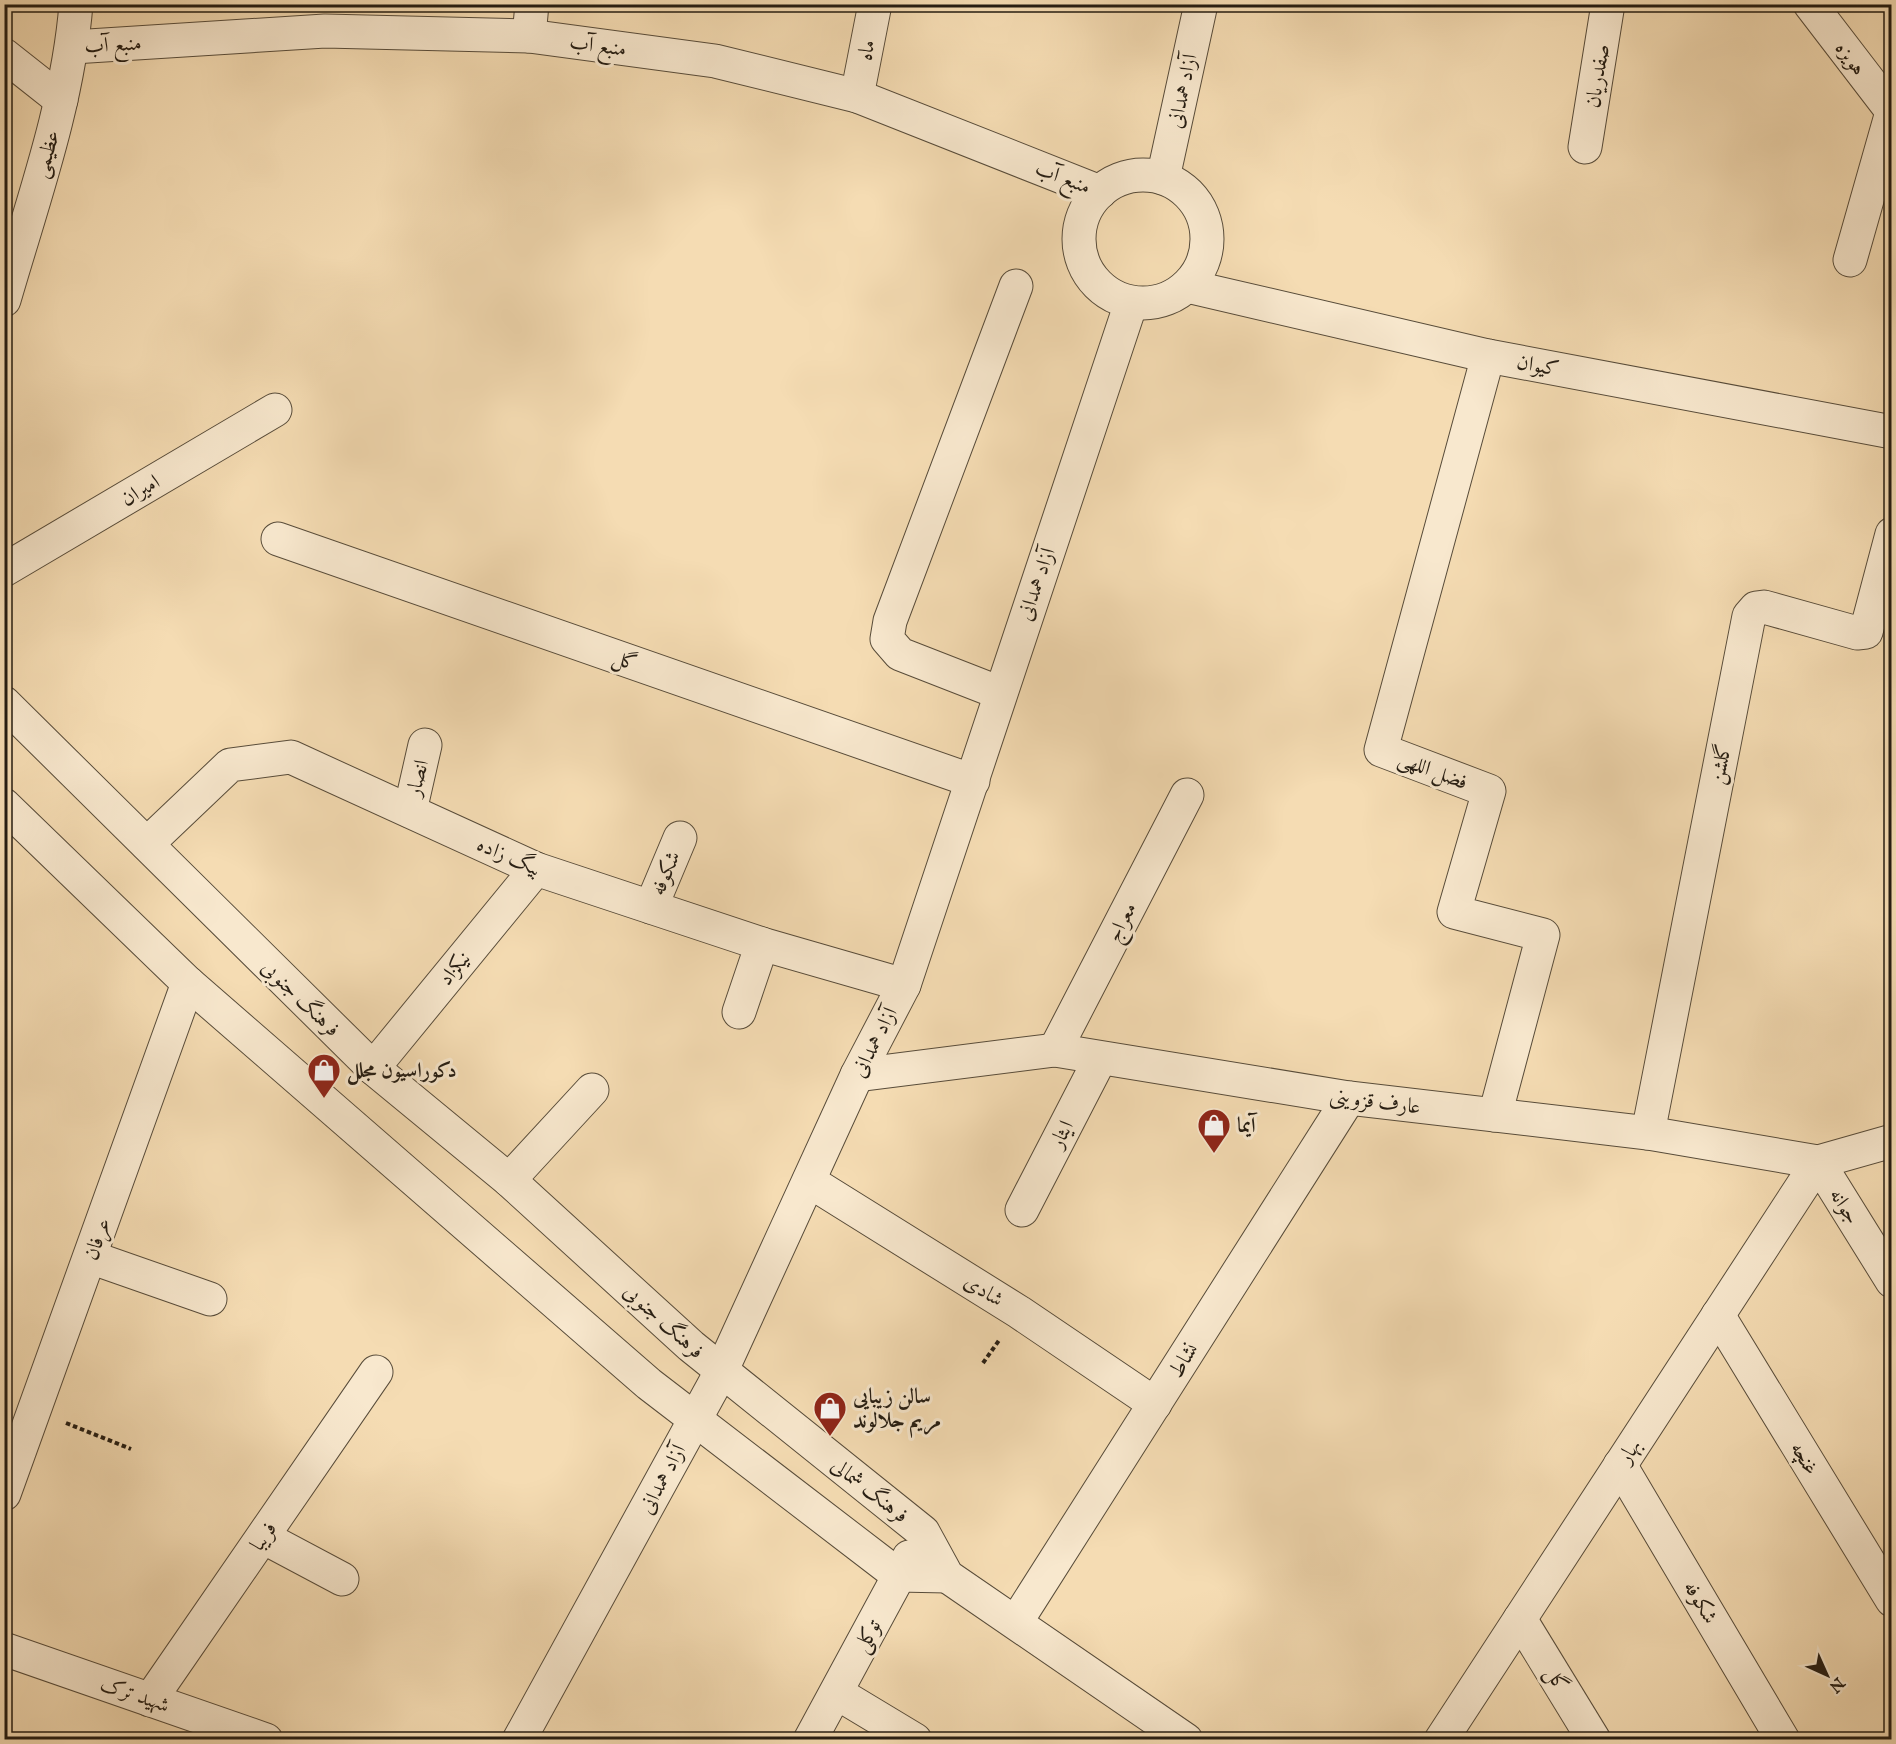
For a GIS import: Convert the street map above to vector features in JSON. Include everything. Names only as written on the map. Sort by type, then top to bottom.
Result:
[{"type":"street","name":"عظیمی","points":[[4,300],[61,100],[73,46],[76,4]]},
{"type":"street","name":"ماه","points":[[857,96],[874,4]]},
{"type":"street","name":"آزاد همدانی","points":[[1163,178],[1201,4]]},
{"type":"street","name":"صفدریان","points":[[1585,147],[1608,4]]},
{"type":"street","name":"هویزه","points":[[1810,4],[1892,112]]},
{"type":"street","name":"منبع آب","points":[[73,46],[530,20],[715,61],[857,96],[1100,192]]},
{"type":"street","points":[[4,55],[61,100]]},
{"type":"street","points":[[1850,260],[1892,112]]},
{"type":"street","points":[[1147,175],[1163,178],[1183,189],[1197,205],[1205,225],[1207,247],[1200,268],[1187,286],[1161,300],[1151,303],[1131,303],[1112,296],[1095,283],[1084,266],[1079,247],[1080,226],[1087,208],[1100,192],[1114,182],[1147,175]]},
{"type":"street","points":[[999,693],[900,654],[887,639],[890,621],[1016,286]]},
{"type":"street","name":"کیوان","points":[[1187,286],[1488,356],[1892,432]]},
{"type":"street","name":"آزاد همدانی","points":[[519,1740],[721,1371],[857,1075],[904,985],[973,781],[999,693],[1131,303]]},
{"type":"street","name":"فضل اللهی","points":[[1488,356],[1381,750],[1489,791],[1454,912],[1543,935],[1495,1115]]},
{"type":"street","name":"امیران","points":[[4,570],[275,410]]},
{"type":"street","name":"گلشن","points":[[1648,1133],[1749,616],[1756,608],[1764,607],[1857,633],[1866,632],[1892,534]]},
{"type":"street","name":"گل","points":[[278,539],[973,781]]},
{"type":"street","name":"فرهنگ جنوبی","points":[[4,703],[373,1068],[509,1180],[721,1371]]},
{"type":"street","name":"انصار","points":[[410,811],[425,745]]},
{"type":"street","name":"بیگ زاده","points":[[147,844],[230,765],[291,757],[536,869],[762,944],[904,985]]},
{"type":"street","name":"معراج","points":[[1055,1050],[1187,795]]},
{"type":"street","points":[[4,805],[188,983],[693,1420],[898,1575],[947,1576]]},
{"type":"street","name":"شکوفه","points":[[651,907],[680,838]]},
{"type":"street","name":"نیکزاد","points":[[373,1068],[536,869]]},
{"type":"street","points":[[739,1012],[762,944]]},
{"type":"street","name":"عرفان","points":[[4,1494],[188,983]]},
{"type":"street","name":"عارف قزوینی","points":[[857,1075],[1055,1050],[1349,1098],[1648,1133],[1818,1162],[1892,1141]]},
{"type":"street","name":"ایثار","points":[[1022,1210],[1100,1059]]},
{"type":"street","points":[[509,1180],[592,1090]]},
{"type":"street","name":"نشاط","points":[[1016,1622],[1349,1098]]},
{"type":"street","name":"جوانه","points":[[1818,1162],[1892,1281]]},
{"type":"street","name":"بهار","points":[[1441,1740],[1818,1162]]},
{"type":"street","name":"شادی","points":[[809,1181],[1019,1312],[1155,1404]]},
{"type":"street","points":[[90,1257],[210,1299]]},
{"type":"street","name":"غنچه","points":[[1718,1315],[1892,1600]]},
{"type":"street","name":"فرهنگ شمالی","points":[[721,1371],[923,1532],[947,1576],[1186,1740]]},
{"type":"street","name":"فریبا","points":[[150,1700],[376,1372]]},
{"type":"street","name":"شکوفه","points":[[1620,1465],[1783,1740]]},
{"type":"street","name":"توکلی","points":[[810,1740],[923,1532]]},
{"type":"street","points":[[263,1537],[342,1579]]},
{"type":"street","name":"گل","points":[[1520,1619],[1594,1740]]},
{"type":"street","name":"شهید ترک","points":[[4,1649],[266,1740]]},
{"type":"street","points":[[837,1693],[915,1740]]},
{"type":"path","points":[[35,1410],[131,1449]]},
{"type":"place","name":"دکوراسیون مجلل","points":[[324,1099]]},
{"type":"place","name":"آيما","points":[[1214,1154]]},
{"type":"place","name":"سالن زیبایی مریم جلالوند","points":[[830,1437]]}]
